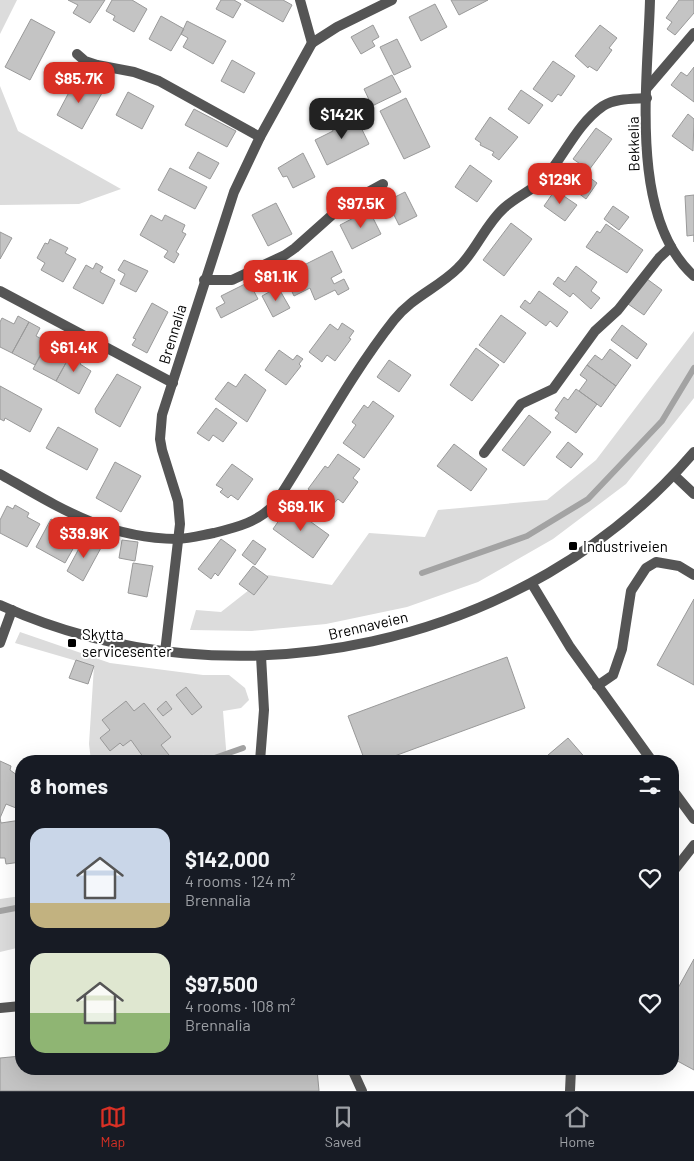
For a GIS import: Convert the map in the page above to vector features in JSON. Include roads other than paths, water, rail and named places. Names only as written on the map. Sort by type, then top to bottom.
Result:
[{"type":"street","points":[[300,0],[312,43],[337,26],[392,0]]},
{"type":"street","name":"Bekkelia","points":[[650,0],[647,156],[651,195],[671,247],[678,259],[694,276]]},
{"type":"street","points":[[0,474],[79,519],[99,526],[143,535],[178,539],[249,524],[267,513],[282,494],[370,353],[410,302],[459,267],[494,219],[504,208],[545,178],[584,124],[597,111],[614,101],[647,93],[694,33]]},
{"type":"street","name":"Brennalia","points":[[164,652],[178,539],[178,501],[164,462],[160,439],[162,415],[204,280],[234,192],[260,136],[312,43]]},
{"type":"street","points":[[77,54],[84,60],[97,65],[134,72],[159,80],[260,136]]},
{"type":"street","points":[[204,280],[232,280],[285,255],[296,248],[341,207],[383,184]]},
{"type":"street","points":[[484,453],[521,404],[552,389],[595,331],[618,310],[659,258],[671,247]]},
{"type":"street","points":[[0,292],[173,383]]},
{"type":"street","name":"Brennaveien","points":[[0,605],[96,639],[164,652],[261,656],[318,651],[384,638],[454,618],[532,584],[592,545],[653,496],[694,452]]},
{"type":"street","points":[[674,475],[694,494]]},
{"type":"street","points":[[597,686],[613,675],[622,649],[631,591],[646,568],[656,562],[679,566],[694,575]]},
{"type":"street","points":[[532,584],[597,686],[648,755]]},
{"type":"street","points":[[0,643],[12,610]]},
{"type":"street","points":[[260,755],[264,710],[261,656]]},
{"type":"street","points":[[679,799],[694,819]]},
{"type":"street","points":[[679,864],[694,845]]},
{"type":"street","points":[[0,1008],[15,1007]]},
{"type":"street","points":[[355,1075],[362,1091]]},
{"type":"street","points":[[570,1091],[571,1075]]},
{"type":"waterway","points":[[422,573],[527,536],[588,499],[662,421],[694,368]]},
{"type":"waterway","points":[[223,755],[243,748]]},
{"type":"waterway","points":[[0,911],[15,908]]},
{"type":"place","name":"Industriveien","points":[[573,546]]},
{"type":"place","name":"Skytta servicesenter","points":[[72,643]]}]
